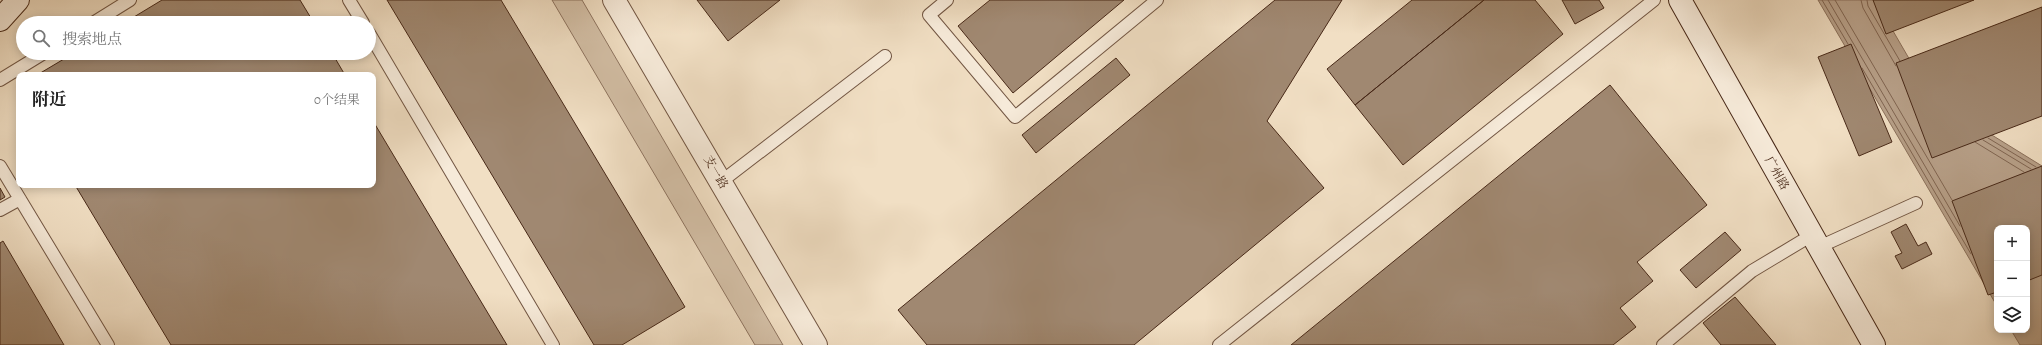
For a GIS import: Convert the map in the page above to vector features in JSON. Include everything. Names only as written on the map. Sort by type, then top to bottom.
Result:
[{"type":"main road","points":[[0,6],[6,0]]},
{"type":"main road","points":[[0,20],[18,0]]},
{"type":"main road","name":"支一路","points":[[614,0],[722,181],[816,345]]},
{"type":"main road","name":"广州路","points":[[1680,0],[1874,345]]},
{"type":"lane","points":[[104,16],[130,0]]},
{"type":"lane","points":[[349,0],[359,16]]},
{"type":"lane","points":[[947,0],[929,15],[1015,117],[1157,0]]},
{"type":"lane","points":[[1219,345],[1654,0]]},
{"type":"lane","points":[[376,45],[553,345]]},
{"type":"lane","points":[[722,181],[885,56]]},
{"type":"lane","points":[[0,80],[33,60]]},
{"type":"lane","points":[[0,166],[108,345]]},
{"type":"lane","points":[[0,210],[20,198]]},
{"type":"lane","points":[[1663,345],[1752,271],[1816,241],[1916,203]]},
{"type":"shaded area","points":[[552,0],[582,0],[783,345],[755,345]]},
{"type":"water","points":[[1818,0],[1875,0],[1932,98],[2042,166],[2042,345],[2020,345],[2013,333],[2030,333],[2030,225],[1994,225],[1994,301]]},
{"type":"building","points":[[162,0],[300,0],[310,16],[136,16]]},
{"type":"building","points":[[387,0],[501,0],[685,307],[622,345],[594,345]]},
{"type":"building","points":[[697,0],[780,0],[728,41]]},
{"type":"building","points":[[990,0],[1124,0],[1013,93],[958,26]]},
{"type":"building","points":[[1275,0],[1342,0],[1267,121],[1324,188],[1134,345],[927,345],[898,310]]},
{"type":"building","points":[[1412,0],[1484,0],[1355,105],[1327,69]]},
{"type":"building","points":[[1484,0],[1535,0],[1563,34],[1403,165],[1355,105]]},
{"type":"building","points":[[1562,0],[1599,0],[1604,8],[1575,24]]},
{"type":"building","points":[[1873,0],[1974,0],[1886,34]]},
{"type":"building","points":[[2042,7],[2042,116],[1932,158],[1896,63]]},
{"type":"building","points":[[1851,44],[1892,142],[1859,156],[1818,57]]},
{"type":"building","points":[[1116,58],[1130,75],[1036,153],[1022,135]]},
{"type":"building","points":[[62,60],[336,60],[343,72],[42,72]]},
{"type":"building","points":[[1610,85],[1707,205],[1637,262],[1653,281],[1620,308],[1636,327],[1613,345],[1291,345]]},
{"type":"building","points":[[376,126],[507,345],[171,345],[77,188],[376,188]]},
{"type":"building","points":[[2042,166],[2042,275],[2030,280],[2030,225],[1994,225],[1994,293],[1988,295],[1952,201]]},
{"type":"building","points":[[0,188],[5,197],[0,200]]},
{"type":"building","points":[[1906,224],[1918,246],[1926,242],[1932,254],[1902,269],[1895,256],[1902,253],[1891,232]]},
{"type":"building","points":[[1725,232],[1741,250],[1696,288],[1680,270]]},
{"type":"building","points":[[3,241],[64,345],[0,345],[0,243]]},
{"type":"building","points":[[1735,297],[1776,345],[1721,345],[1703,323]]}]
